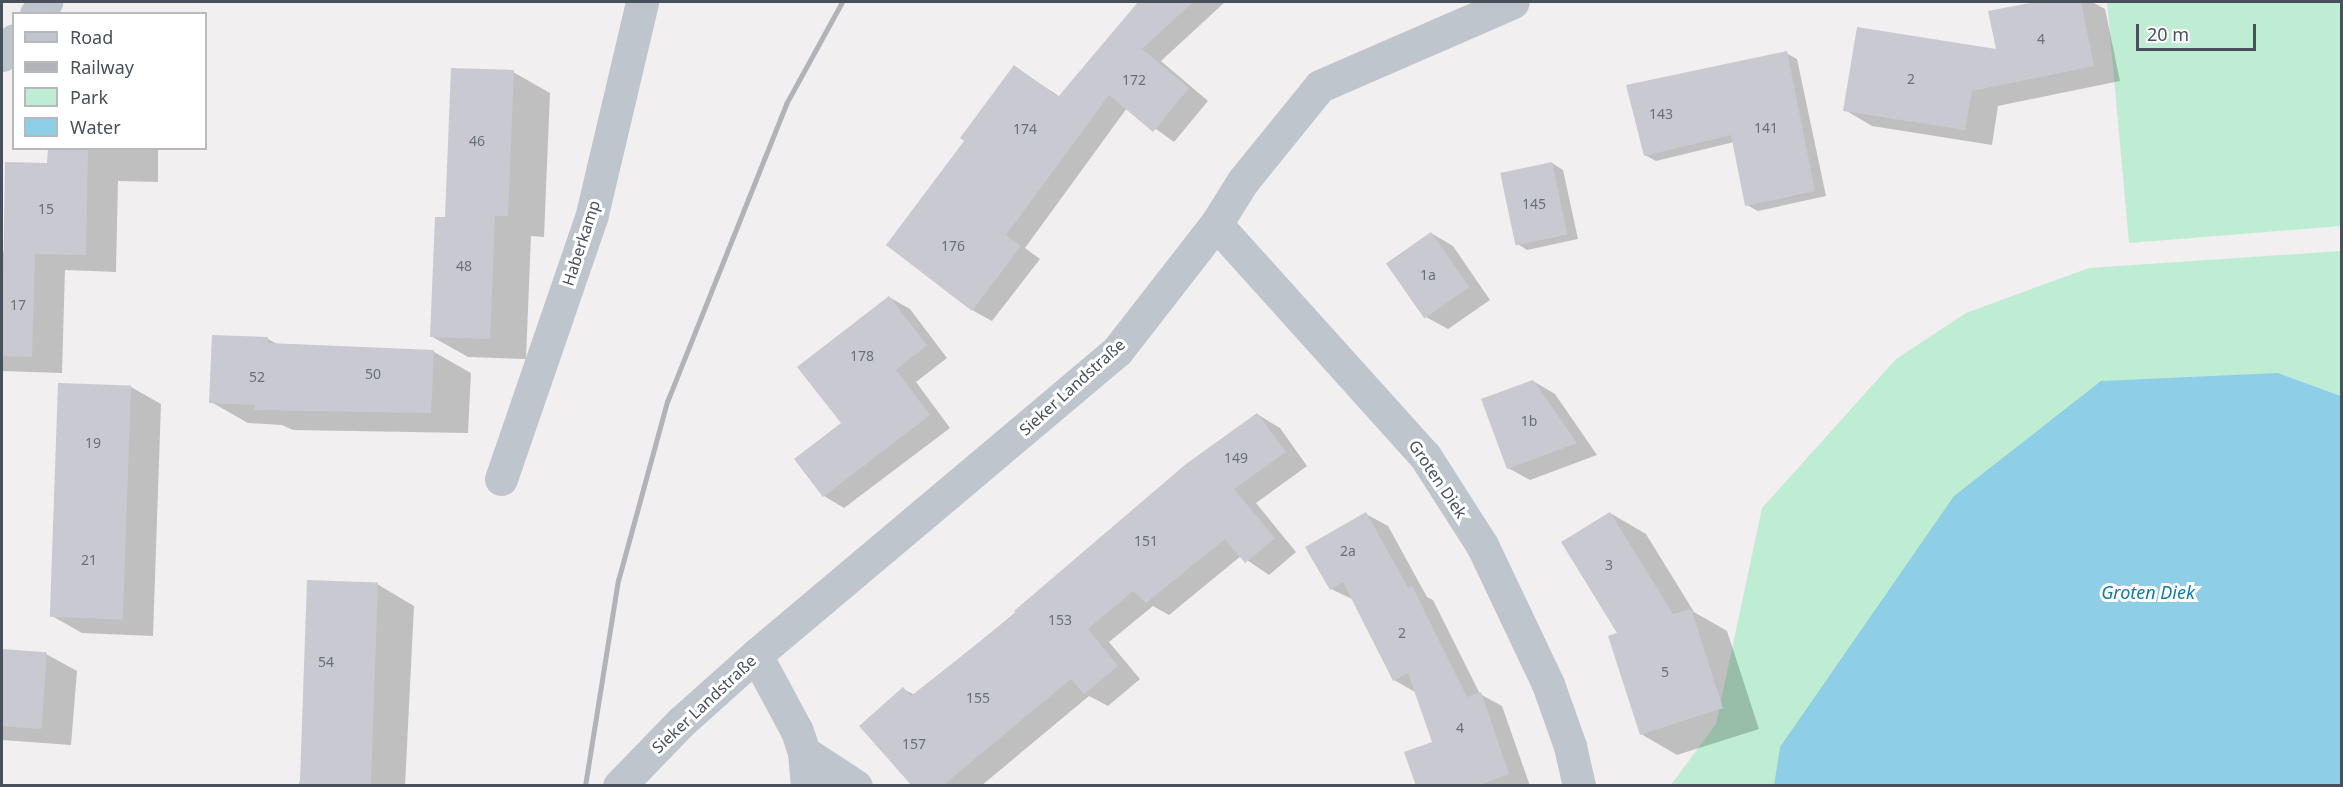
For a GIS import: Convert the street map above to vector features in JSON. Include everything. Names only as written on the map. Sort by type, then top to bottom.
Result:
[{"type":"street","name":"Haberkamp","points":[[501,479],[592,214],[642,2]]},
{"type":"street","name":"Sieker Landstraße","points":[[619,786],[681,722],[756,655],[1117,351],[1216,224],[1243,181],[1320,86],[1513,2]]},
{"type":"street","points":[[2,55],[12,42]]},
{"type":"street","name":"Groten Diek","points":[[1216,224],[1425,456],[1482,545],[1544,674],[1570,746],[1579,786]]},
{"type":"street","points":[[756,655],[804,752],[807,786]]},
{"type":"street","points":[[804,752],[856,786]]},
{"type":"green space","points":[[2107,2],[2341,2],[2341,226],[2129,243]]},
{"type":"green space","points":[[2341,251],[2341,396],[2278,373],[1780,747],[1774,785],[1670,786],[1716,724],[1762,508],[1896,359],[1966,313],[2089,268]]},
{"type":"water","name":"Groten Diek","points":[[2278,373],[2341,396],[2341,785],[1774,785],[1780,747],[1954,496],[2101,381]]},
{"type":"building","points":[[1138,2],[1193,2],[1142,49],[1189,88],[1153,132],[1109,95],[1006,235],[1021,246],[972,311],[886,245],[964,141],[960,138],[1014,65],[1058,97]]},
{"type":"building","points":[[2035,2],[2081,2],[2094,66],[1972,91],[1965,130],[1843,111],[1857,27],[1996,49],[1988,11]]},
{"type":"building","points":[[1787,51],[1815,191],[1745,206],[1731,135],[1644,156],[1626,85]]},
{"type":"building","points":[[451,68],[514,70],[508,216],[495,216],[490,339],[430,337],[435,217],[445,217]]},
{"type":"building","points":[[48,150],[88,150],[86,255],[35,254],[32,357],[2,356],[5,162],[47,163]]},
{"type":"building","points":[[1552,162],[1567,234],[1516,245],[1500,173]]},
{"type":"building","points":[[1431,232],[1469,287],[1424,318],[1386,264]]},
{"type":"building","points":[[889,296],[927,345],[896,370],[930,415],[823,497],[794,459],[841,423],[797,367]]},
{"type":"building","points":[[212,335],[268,337],[268,343],[434,350],[431,413],[254,410],[255,405],[209,403]]},
{"type":"building","points":[[1533,380],[1577,443],[1507,469],[1481,399]]},
{"type":"building","points":[[58,383],[131,386],[123,619],[50,617]]},
{"type":"building","points":[[1257,413],[1286,452],[1234,489],[1275,538],[1245,563],[1225,539],[1146,603],[1133,591],[1088,629],[1118,666],[1084,694],[1071,679],[942,786],[912,786],[859,726],[903,687],[911,696],[1016,613],[1014,611],[1186,464]]},
{"type":"building","points":[[1366,512],[1408,588],[1412,586],[1467,697],[1481,692],[1509,774],[1477,786],[1416,786],[1404,752],[1432,742],[1408,673],[1393,681],[1343,582],[1330,590],[1305,547]]},
{"type":"building","points":[[1610,512],[1673,614],[1691,609],[1723,708],[1640,735],[1608,636],[1617,633],[1561,542]]},
{"type":"building","points":[[307,580],[378,582],[371,786],[300,786]]},
{"type":"building","points":[[2,649],[47,652],[42,729],[2,726]]},
{"type":"railway","points":[[585,786],[618,581],[667,402],[786,104],[842,2]]}]
